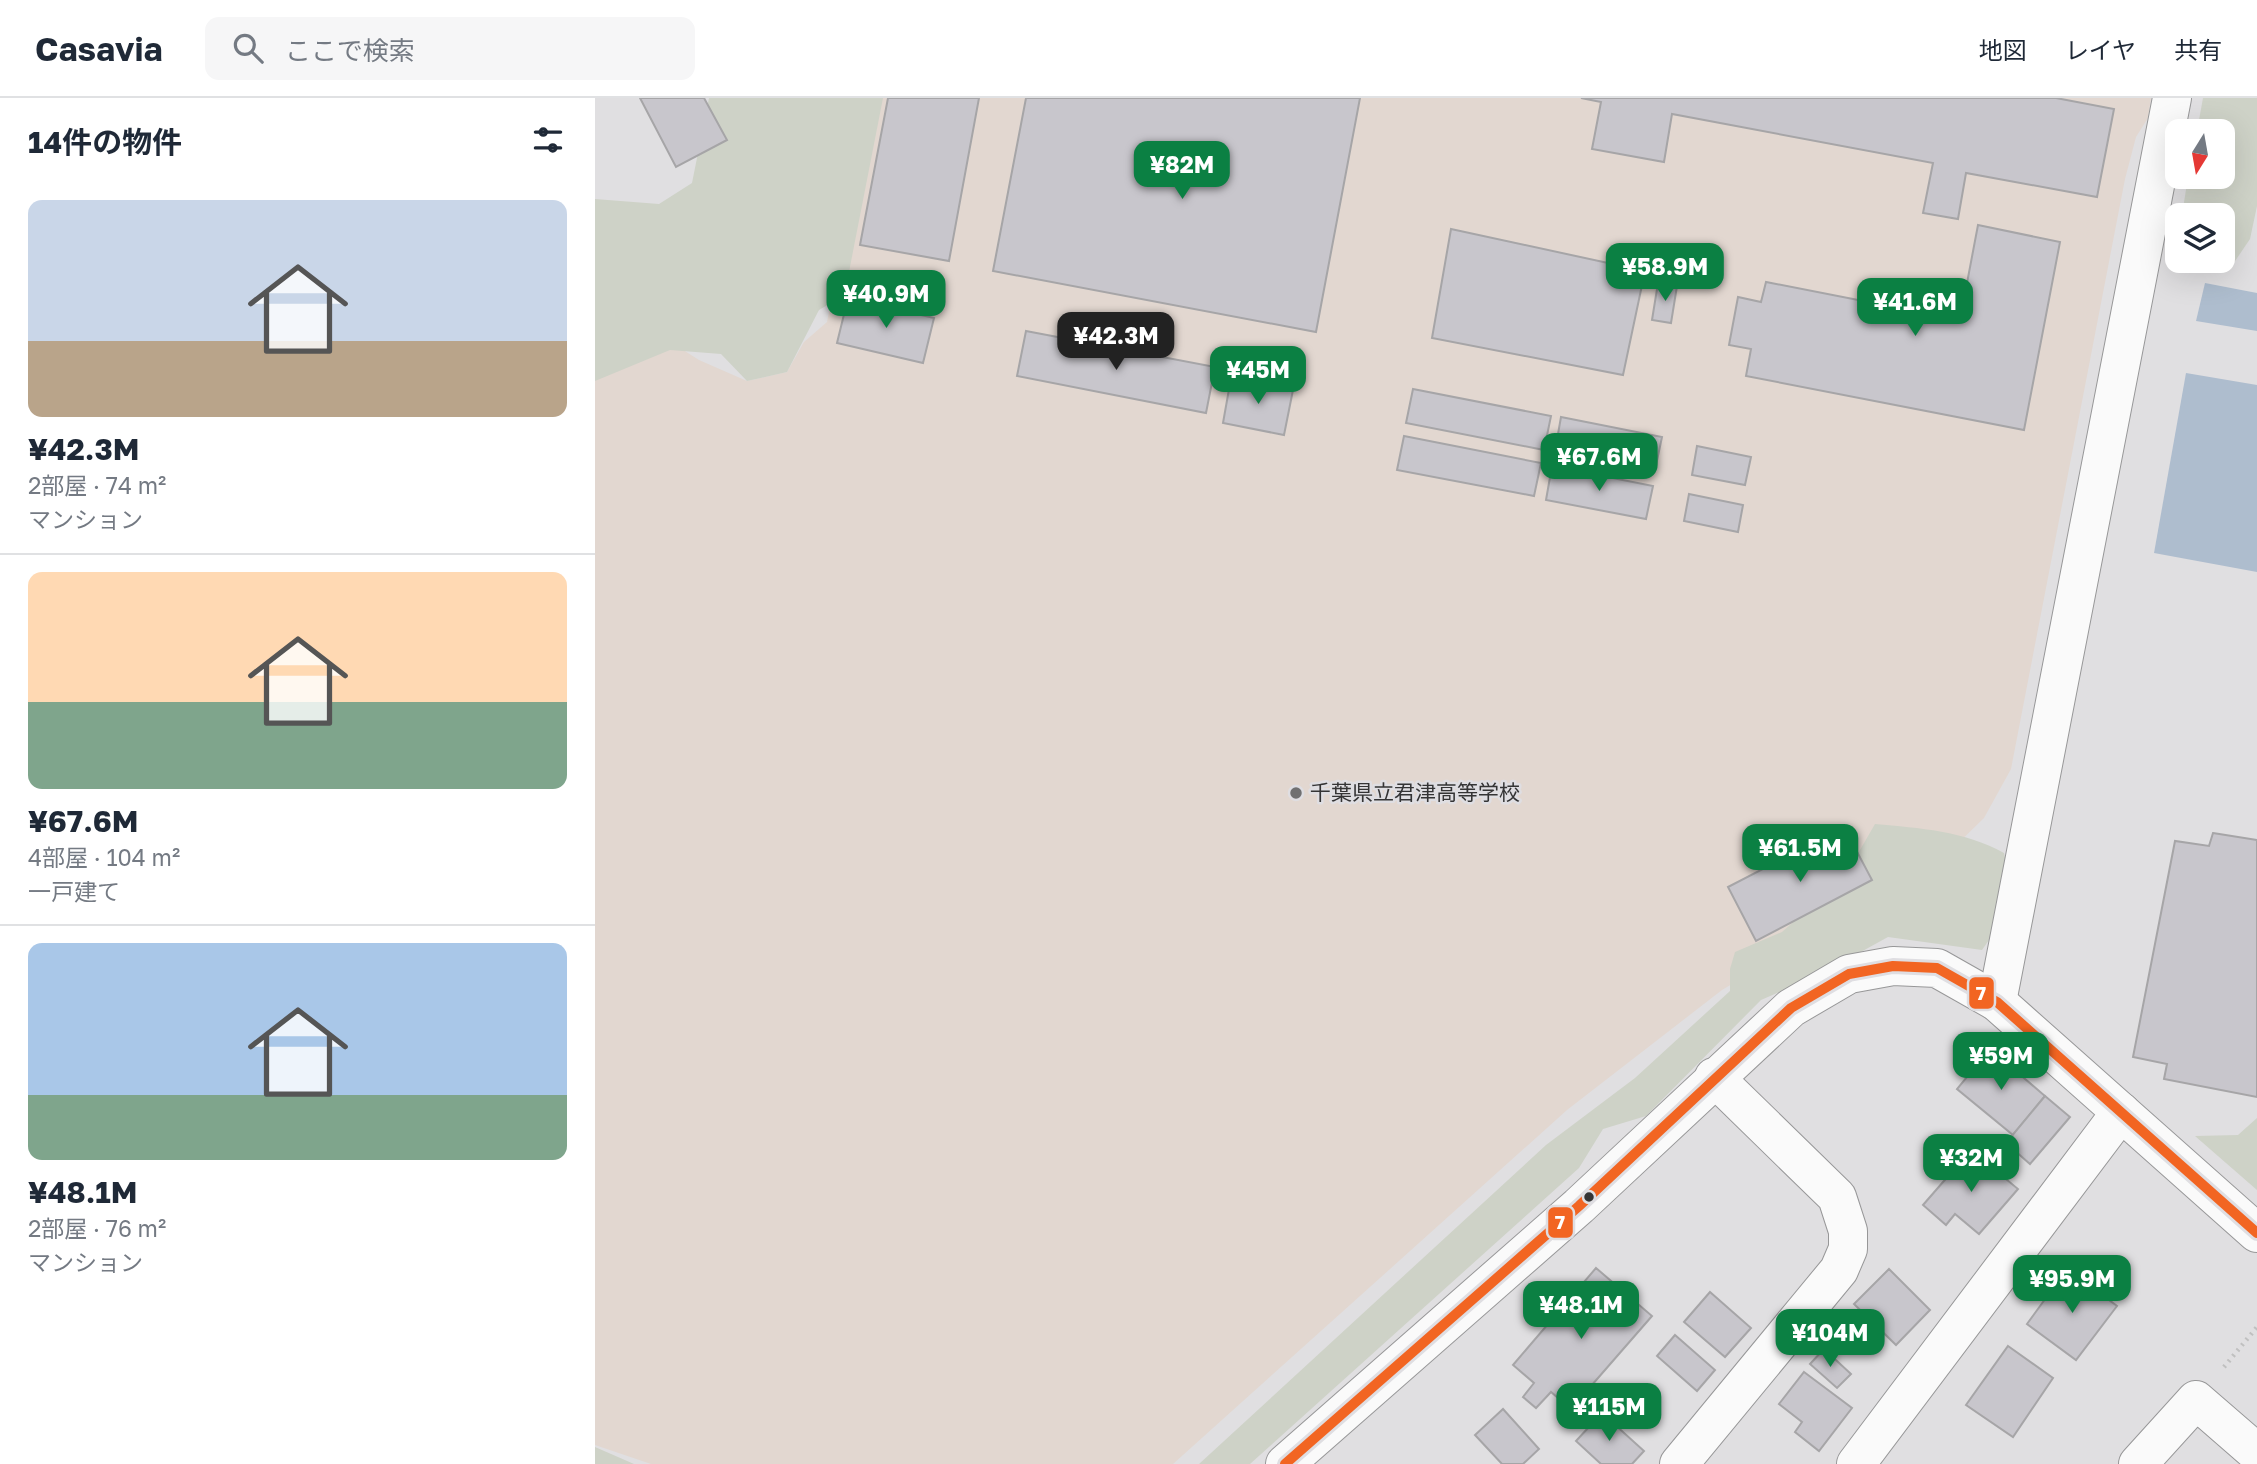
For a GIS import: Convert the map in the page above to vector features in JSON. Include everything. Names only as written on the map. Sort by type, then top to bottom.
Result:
[{"type":"street","points":[[1997,1002],[2172,98]]},
{"type":"street","points":[[1286,1464],[1579,1206],[1714,1077],[1791,1008],[1849,974],[1893,966],[1937,968],[1997,1002],[2257,1233]]},
{"type":"street","points":[[1679,1464],[1839,1270],[1848,1249],[1847,1231],[1837,1197],[1714,1077]]},
{"type":"street","points":[[1856,1464],[2121,1112]]},
{"type":"street","points":[[2138,1464],[2196,1400],[2257,1453]]},
{"type":"shaded area","points":[[709,98],[883,98],[848,277],[831,303],[819,310],[787,372],[747,381],[721,354],[670,350],[595,381],[595,199],[659,204],[692,183]]},
{"type":"shaded area","name":"千葉県立君津高等学校","points":[[871,98],[2151,98],[2148,118],[2136,137],[2125,179],[2011,769],[1984,818],[1944,857],[1722,990],[1567,1110],[1173,1464],[651,1464],[595,1445],[595,359],[669,341],[699,360],[747,381],[787,372],[804,342],[827,322]]},
{"type":"shaded area","points":[[2203,98],[2257,98],[2257,206],[2250,239],[2235,261],[2235,203],[2184,203],[2186,189],[2235,189],[2235,119],[2199,119]]},
{"type":"shaded area","points":[[1875,824],[1957,835],[2004,853],[2008,882],[2007,905],[1998,926],[1982,950],[1888,937],[1819,975],[1761,1000],[1646,1116],[1603,1129],[1579,1168],[1250,1464],[1199,1464],[1546,1145],[1635,1078],[1730,991],[1730,969],[1735,952],[1782,932],[1845,876]]},
{"type":"shaded area","points":[[2257,1118],[2257,1190],[2195,1136],[2238,1135]]},
{"type":"shaded area","points":[[595,1447],[634,1464],[595,1464]]},
{"type":"water","points":[[2205,283],[2257,293],[2257,331],[2196,321]]},
{"type":"water","points":[[2186,373],[2257,385],[2257,572],[2154,553]]},
{"type":"building","points":[[640,98],[704,98],[727,140],[676,167]]},
{"type":"building","points":[[888,98],[979,98],[949,261],[860,245]]},
{"type":"building","points":[[1026,98],[1360,98],[1316,332],[993,271]]},
{"type":"building","points":[[1581,98],[2056,98],[2114,109],[2097,197],[1966,173],[1958,219],[1923,213],[1933,163],[1672,114],[1664,162],[1592,149],[1601,102]]},
{"type":"building","points":[[1978,225],[2060,242],[2024,430],[1746,376],[1751,349],[1729,345],[1738,297],[1761,302],[1766,282],[1960,320]]},
{"type":"building","points":[[1451,229],[1645,271],[1623,375],[1432,338]]},
{"type":"building","points":[[1658,283],[1677,286],[1671,323],[1652,320]]},
{"type":"building","points":[[848,298],[934,318],[923,363],[837,343]]},
{"type":"building","points":[[1026,331],[1215,367],[1206,413],[1017,376]]},
{"type":"building","points":[[1231,378],[1293,390],[1284,435],[1223,423]]},
{"type":"building","points":[[1413,389],[1551,416],[1544,450],[1406,423]]},
{"type":"building","points":[[1561,417],[1662,437],[1655,470],[1555,451]]},
{"type":"building","points":[[1404,436],[1541,463],[1534,496],[1397,470]]},
{"type":"building","points":[[1697,446],[1751,457],[1745,485],[1692,475]]},
{"type":"building","points":[[1552,466],[1653,486],[1646,519],[1546,500]]},
{"type":"building","points":[[1689,494],[1743,505],[1738,532],[1684,521]]},
{"type":"building","points":[[1844,827],[1872,880],[1756,941],[1728,887]]},
{"type":"building","points":[[2213,833],[2257,840],[2257,1097],[2164,1079],[2167,1064],[2133,1057],[2175,841],[2209,846]]},
{"type":"building","points":[[1990,1049],[2045,1096],[2013,1135],[1957,1089]]},
{"type":"building","points":[[2045,1096],[2070,1117],[2030,1164],[2006,1143]]},
{"type":"building","points":[[1971,1150],[2018,1189],[1979,1234],[1955,1214],[1946,1225],[1923,1205]]},
{"type":"building","points":[[1596,1268],[1652,1316],[1571,1409],[1551,1392],[1536,1408],[1523,1397],[1534,1383],[1513,1365]]},
{"type":"building","points":[[1889,1269],[1930,1310],[1896,1345],[1854,1304]]},
{"type":"building","points":[[2067,1269],[2117,1306],[2076,1360],[2027,1324]]},
{"type":"building","points":[[1710,1292],[1751,1328],[1725,1357],[1684,1322]]},
{"type":"building","points":[[1675,1335],[1715,1370],[1697,1391],[1657,1356]]},
{"type":"building","points":[[2008,1346],[2053,1378],[2013,1437],[1966,1405]]},
{"type":"building","points":[[1824,1349],[1851,1374],[1837,1388],[1810,1364]]},
{"type":"building","points":[[1804,1372],[1852,1408],[1819,1451],[1795,1432],[1802,1422],[1779,1404]]},
{"type":"building","points":[[1503,1409],[1539,1449],[1523,1464],[1502,1464],[1475,1435]]},
{"type":"building","points":[[1602,1413],[1644,1451],[1632,1464],[1601,1464],[1576,1441]]},
{"type":"transit line","name":"7","points":[[1285,1464],[1579,1206],[1791,1008],[1849,974],[1893,966],[1937,968],[1997,1002],[2257,1233]]},
{"type":"place","name":"千葉県立君津高等学校","points":[[1296,793]]}]
